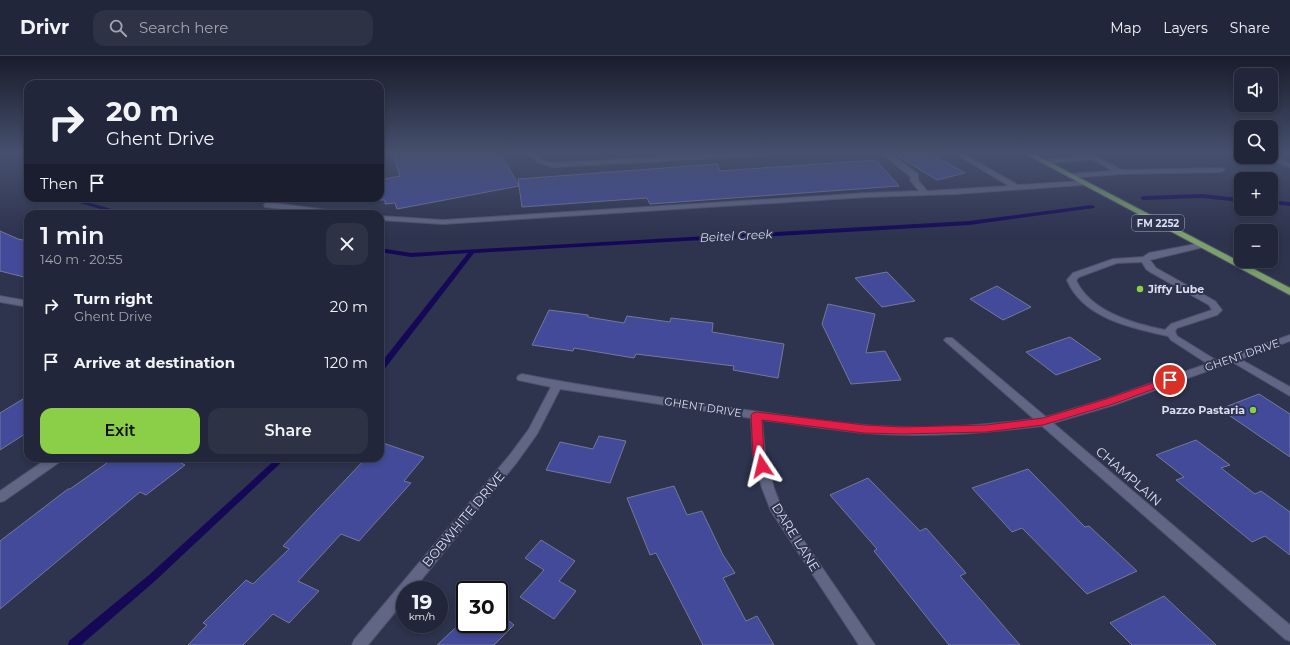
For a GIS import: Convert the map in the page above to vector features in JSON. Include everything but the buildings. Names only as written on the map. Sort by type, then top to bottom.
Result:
[{"type":"main road","name":"FM 2252","points":[[1078,180],[1290,292]]},
{"type":"street","points":[[914,180],[925,192]]},
{"type":"street","points":[[1005,180],[1016,187]]},
{"type":"street","points":[[384,218],[443,222],[619,212],[867,194],[1082,183]]},
{"type":"street","points":[[270,202],[268,205],[310,210]]},
{"type":"street","points":[[1201,245],[1149,256],[1145,259],[1116,262],[1076,275],[1071,280],[1073,287],[1082,296],[1113,317],[1130,325],[1171,334],[1174,338],[1215,364]]},
{"type":"street","points":[[1145,259],[1149,267],[1212,303],[1216,310],[1214,314],[1174,326],[1170,330],[1171,334]]},
{"type":"street","points":[[0,300],[24,303]]},
{"type":"street","name":"GHENT DRIVE","points":[[522,378],[557,385],[756,415],[864,429],[902,431],[986,429],[1043,422],[1110,402],[1290,338]]},
{"type":"street","name":"CHAMPLAIN","points":[[949,340],[1290,634]]},
{"type":"street","points":[[1233,358],[1290,392]]},
{"type":"street","name":"BOBWHITE DRIVE","points":[[359,645],[513,459],[533,431],[557,385]]},
{"type":"street","name":"DARE LANE","points":[[756,415],[759,455],[768,488],[777,511],[868,645]]},
{"type":"street","points":[[0,497],[51,462]]},
{"type":"waterway","name":"Beitel Creek","points":[[1143,198],[1202,196],[1234,199]]},
{"type":"waterway","name":"Beitel Creek","points":[[80,202],[110,210]]},
{"type":"waterway","name":"Beitel Creek","points":[[1278,203],[1290,204]]},
{"type":"waterway","name":"Beitel Creek","points":[[473,251],[969,223],[1092,207]]},
{"type":"waterway","name":"Beitel Creek","points":[[384,251],[411,255],[473,251]]},
{"type":"waterway","points":[[384,364],[473,251]]},
{"type":"waterway","points":[[73,645],[152,578],[278,462]]},
{"type":"place","name":"Jiffy Lube","points":[[1140,289]]},
{"type":"place","name":"Pazzo Pastaria","points":[[1253,410]]},
{"type":"route","points":[[762,466],[759,455],[756,415],[864,429],[902,431],[986,429],[1043,422],[1110,402],[1170,380]]}]
